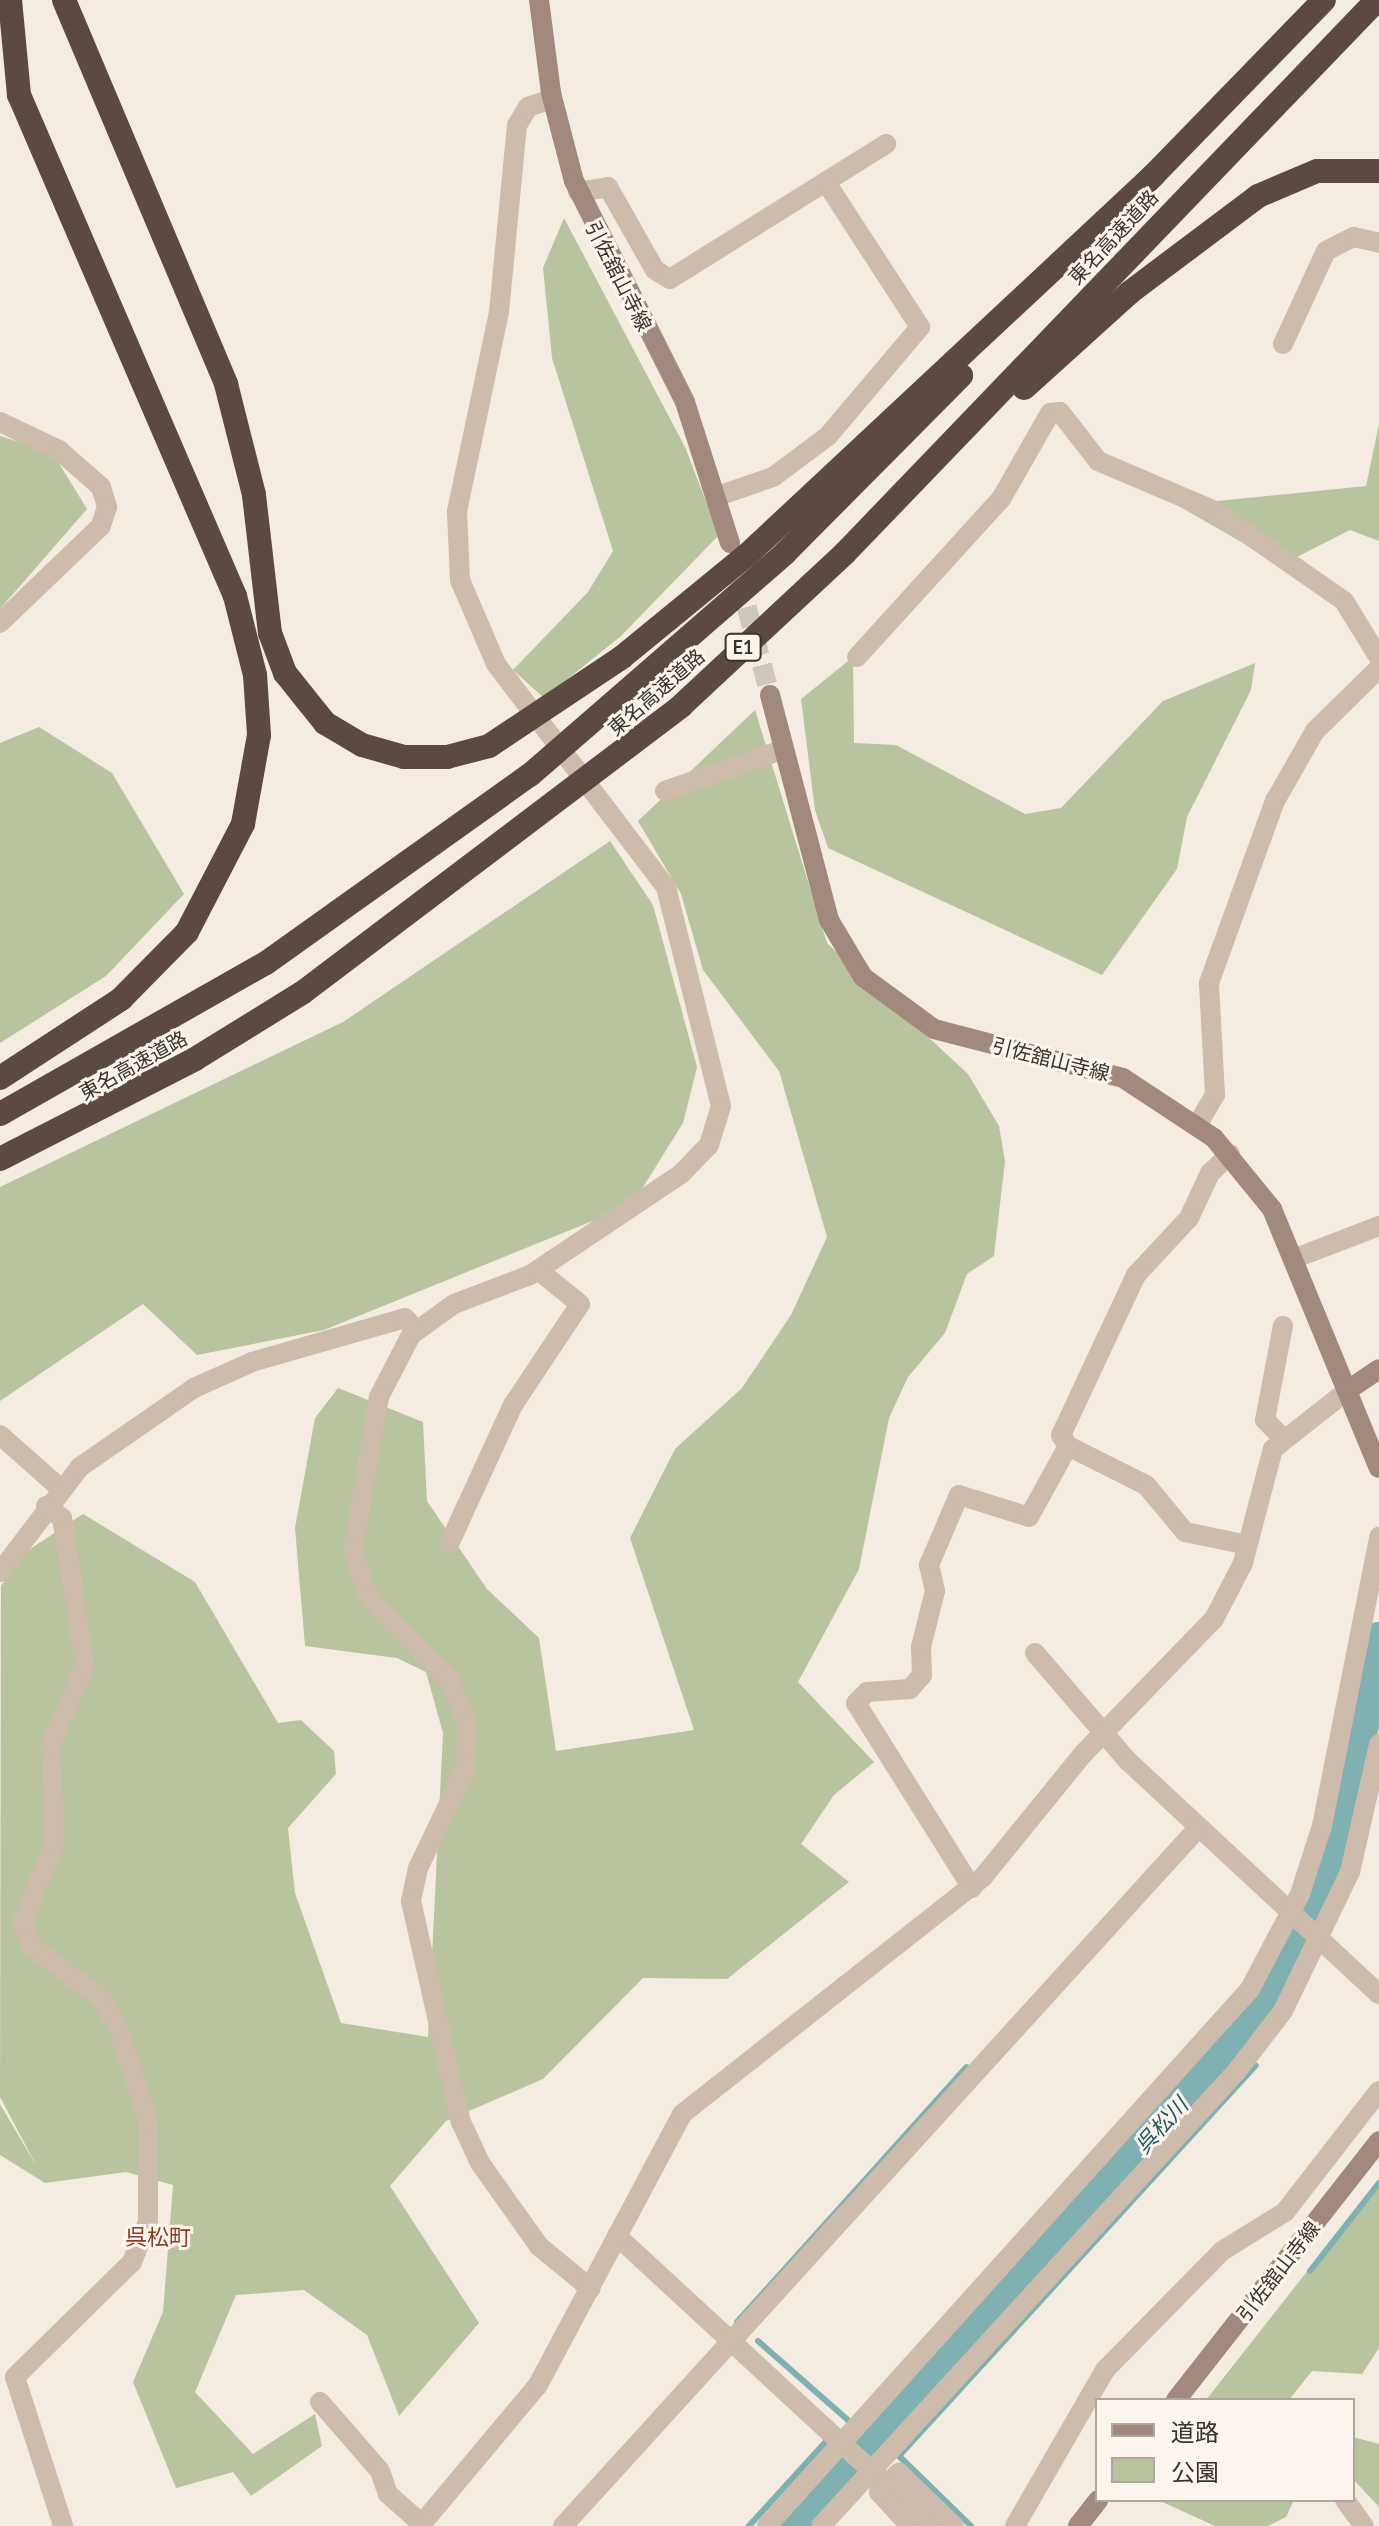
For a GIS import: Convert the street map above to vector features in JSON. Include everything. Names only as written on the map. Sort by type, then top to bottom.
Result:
[{"type":"highway","points":[[0,1078],[121,999],[187,932],[238,838],[259,735],[255,675],[235,596],[19,95],[10,0]]},
{"type":"highway","points":[[64,0],[226,384],[254,495],[270,633],[285,673],[325,723],[362,745],[404,757],[447,757],[489,746],[621,658],[747,555],[1154,175]]},
{"type":"highway","name":"東名高速道路","points":[[0,1114],[266,963],[603,716],[785,553],[1324,0]]},
{"type":"highway","name":"東名高速道路","points":[[0,1159],[195,1059],[382,938],[681,706],[845,553],[1377,0]]},
{"type":"highway","points":[[845,553],[1101,316],[1214,226],[1296,177],[1339,168],[1379,171]]},
{"type":"main road","name":"引佐舘山寺線","points":[[539,0],[552,99],[578,192],[685,402],[718,496],[730,543]]},
{"type":"main road","name":"引佐舘山寺線","points":[[770,695],[829,920],[878,993],[955,1036],[1123,1078],[1198,1124],[1230,1154],[1263,1194],[1379,1468]]},
{"type":"main road","points":[[1348,1390],[1379,1369]]},
{"type":"main road","name":"引佐舘山寺線","points":[[1178,2398],[1379,2141]]},
{"type":"main road","points":[[1078,2526],[1096,2502]]},
{"type":"street","points":[[552,99],[528,107],[517,125],[499,312],[456,523],[466,603],[512,685],[631,832],[682,929],[719,1079],[719,1120],[691,1166],[538,1270],[454,1304],[416,1330],[383,1380],[353,1550],[366,1594],[449,1679],[467,1722],[461,1783],[415,1876],[413,1933],[445,2026],[473,2150],[546,2254],[591,2289]]},
{"type":"street","points":[[578,192],[608,187],[655,270],[670,279],[886,144]]},
{"type":"street","points":[[718,496],[773,477],[828,436],[920,327],[826,182]]},
{"type":"street","points":[[1283,344],[1326,251],[1354,237],[1379,243]]},
{"type":"street","points":[[857,657],[1001,499],[1050,413],[1060,412],[1098,461],[1215,511],[1352,608],[1379,658]]},
{"type":"street","points":[[0,422],[59,450],[101,487],[107,507],[101,526],[0,623]]},
{"type":"street","points":[[1198,1124],[1215,1095],[1209,983],[1275,801],[1315,731],[1379,668]]},
{"type":"street","points":[[665,791],[784,749]]},
{"type":"street","points":[[972,1888],[856,1703],[867,1692],[910,1689],[922,1675],[921,1647],[935,1586],[929,1565],[959,1495],[1029,1517],[1068,1446],[1064,1421],[1136,1275],[1189,1218],[1210,1173],[1230,1154]]},
{"type":"street","points":[[1293,1259],[1379,1226]]},
{"type":"street","points":[[449,1544],[513,1405],[580,1304],[547,1284],[538,1270]]},
{"type":"street","points":[[0,1572],[60,1488],[125,1432],[232,1369],[405,1318],[416,1330]]},
{"type":"street","points":[[1282,1437],[1265,1420],[1287,1362],[1283,1326]]},
{"type":"street","points":[[320,2402],[380,2471],[388,2494],[421,2525],[523,2406],[591,2289],[665,2139],[693,2103],[972,1888],[1105,1735],[1214,1619],[1248,1545],[1266,1462],[1282,1437],[1348,1390]]},
{"type":"street","points":[[0,1435],[60,1488]]},
{"type":"street","points":[[1068,1446],[1146,1485],[1185,1532],[1248,1545]]},
{"type":"street","points":[[46,1506],[62,1518],[85,1666],[51,1744],[54,1843],[22,1924],[32,1947],[101,1998],[119,2029],[148,2120],[148,2222],[132,2262],[7,2373],[63,2526]]},
{"type":"street","points":[[767,2526],[1206,2046],[1250,1989],[1294,1916],[1322,1826],[1379,1537]]},
{"type":"street","points":[[1035,1653],[1105,1735],[1379,1994]]},
{"type":"street","points":[[821,2526],[878,2471],[1236,2072],[1320,1940],[1361,1835],[1379,1744]]},
{"type":"street","points":[[563,2526],[1199,1827]]},
{"type":"street","points":[[1015,2526],[1105,2370],[1222,2251],[1285,2212],[1379,2091]]},
{"type":"street","points":[[617,2236],[847,2442],[931,2526]]},
{"type":"street","points":[[878,2471],[879,2492],[910,2526]]},
{"type":"street","points":[[878,2471],[899,2473],[954,2526]]},
{"type":"street","points":[[1346,2502],[1364,2526]]},
{"type":"green space","points":[[564,218],[685,447],[719,535],[621,636],[544,698],[513,670],[588,592],[613,551],[552,358],[543,268]]},
{"type":"green space","points":[[1379,424],[1379,541],[1350,530],[1281,565],[1177,505],[1366,486]]},
{"type":"green space","points":[[0,436],[52,452],[87,509],[0,609]]},
{"type":"green space","points":[[853,657],[854,743],[896,745],[1025,814],[1061,808],[1163,701],[1255,663],[1251,690],[1187,817],[1177,869],[1102,975],[828,848],[815,810],[801,699]]},
{"type":"green space","points":[[755,710],[827,943],[968,1074],[999,1126],[1005,1161],[994,1256],[967,1274],[945,1333],[908,1377],[889,1418],[859,1569],[798,1682],[874,1762],[834,1795],[801,1844],[849,1882],[727,1979],[643,1978],[543,2079],[446,2121],[390,2186],[479,2323],[399,2416],[367,2335],[304,2290],[236,2295],[195,2392],[253,2454],[315,2414],[322,2446],[251,2496],[233,2472],[176,2488],[133,2382],[163,2312],[173,2185],[126,2172],[45,2183],[0,2155],[0,2104],[37,2167],[0,2097],[1,1586],[21,1555],[83,1514],[195,1582],[278,1723],[301,1720],[334,1751],[336,1774],[288,1828],[295,1893],[341,2023],[428,2037],[443,1733],[426,1672],[397,1658],[305,1646],[295,1528],[315,1418],[338,1388],[423,1422],[427,1501],[487,1589],[539,1638],[556,1751],[694,1730],[630,1538],[675,1449],[742,1388],[791,1315],[827,1237],[779,1071],[703,970],[681,894],[638,821]]},
{"type":"green space","points":[[39,727],[112,773],[184,894],[106,976],[0,1043],[0,743]]},
{"type":"green space","points":[[610,841],[653,905],[697,1067],[683,1123],[632,1205],[324,1330],[197,1355],[143,1304],[0,1401],[0,1187],[343,1022]]},
{"type":"green space","points":[[1379,2180],[1379,2348],[1362,2374],[1312,2371],[1291,2398],[1208,2398]]},
{"type":"green space","points":[[1355,2438],[1379,2444],[1379,2507],[1355,2481]]},
{"type":"green space","points":[[1162,2502],[1293,2502],[1286,2517],[1268,2526],[1215,2526]]},
{"type":"waterway","name":"呉松川","points":[[794,2526],[1267,2000],[1331,1866],[1379,1640]]},
{"type":"waterway","points":[[899,2456],[1256,2065]]},
{"type":"waterway","points":[[737,2322],[967,2067]]},
{"type":"waterway","points":[[1310,2271],[1379,2183]]},
{"type":"waterway","points":[[758,2341],[848,2420]]},
{"type":"waterway","points":[[861,2432],[872,2441]]},
{"type":"waterway","points":[[877,2435],[887,2444]]},
{"type":"waterway","points":[[749,2526],[829,2438]]},
{"type":"waterway","points":[[898,2455],[971,2526]]},
{"type":"tunnel","points":[[739,578],[770,695]]},
{"type":"district","name":"呉松町","points":[[158,2237]]}]
